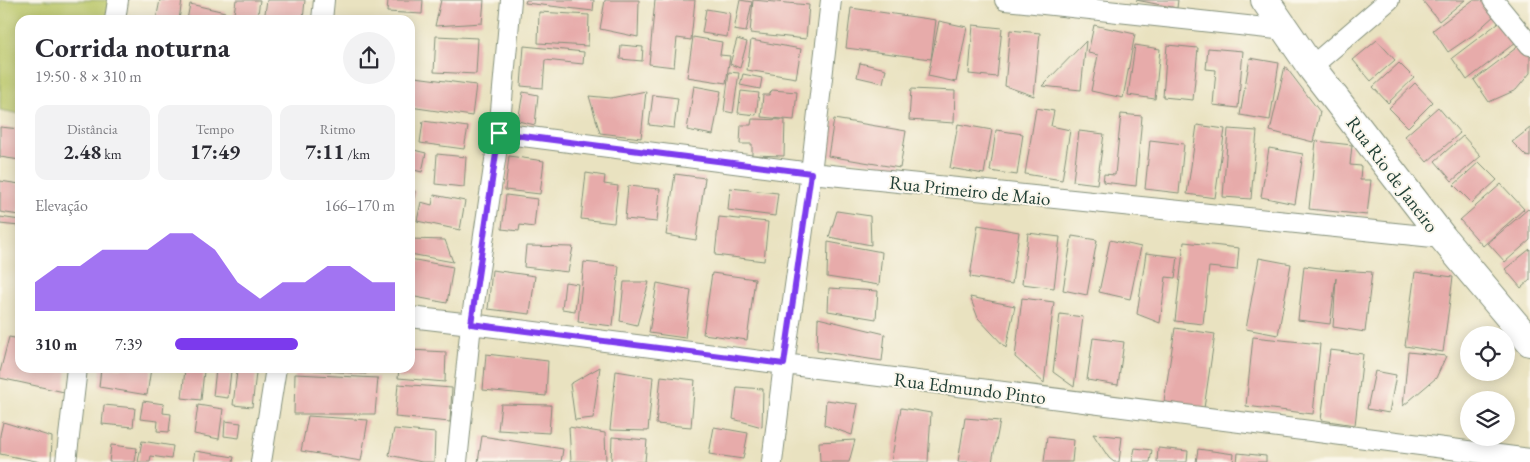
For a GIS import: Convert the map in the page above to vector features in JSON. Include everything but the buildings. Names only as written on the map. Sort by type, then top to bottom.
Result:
[{"type":"main road","name":"Rua Rio de Janeiro","points":[[1265,0],[1311,67],[1442,238],[1530,342]]},
{"type":"street","points":[[116,15],[118,0]]},
{"type":"street","points":[[322,15],[324,0]]},
{"type":"street","points":[[457,462],[471,324],[499,133],[511,0]]},
{"type":"street","points":[[772,462],[811,173],[831,0]]},
{"type":"street","points":[[1005,0],[1029,1],[1285,30]]},
{"type":"street","points":[[1311,67],[1389,0]]},
{"type":"street","points":[[1493,0],[1530,45]]},
{"type":"street","name":"Rua Primeiro de Maio","points":[[499,133],[811,173],[1442,238]]},
{"type":"street","name":"Rua Edmundo Pinto","points":[[415,318],[1530,458]]},
{"type":"street","points":[[66,462],[76,373]]},
{"type":"street","points":[[261,462],[275,373]]},
{"type":"green space","points":[[0,0],[111,0],[110,15],[15,15],[15,113],[0,110]]},
{"type":"route","points":[[499,133],[811,173],[784,364],[471,324],[499,133]]}]
